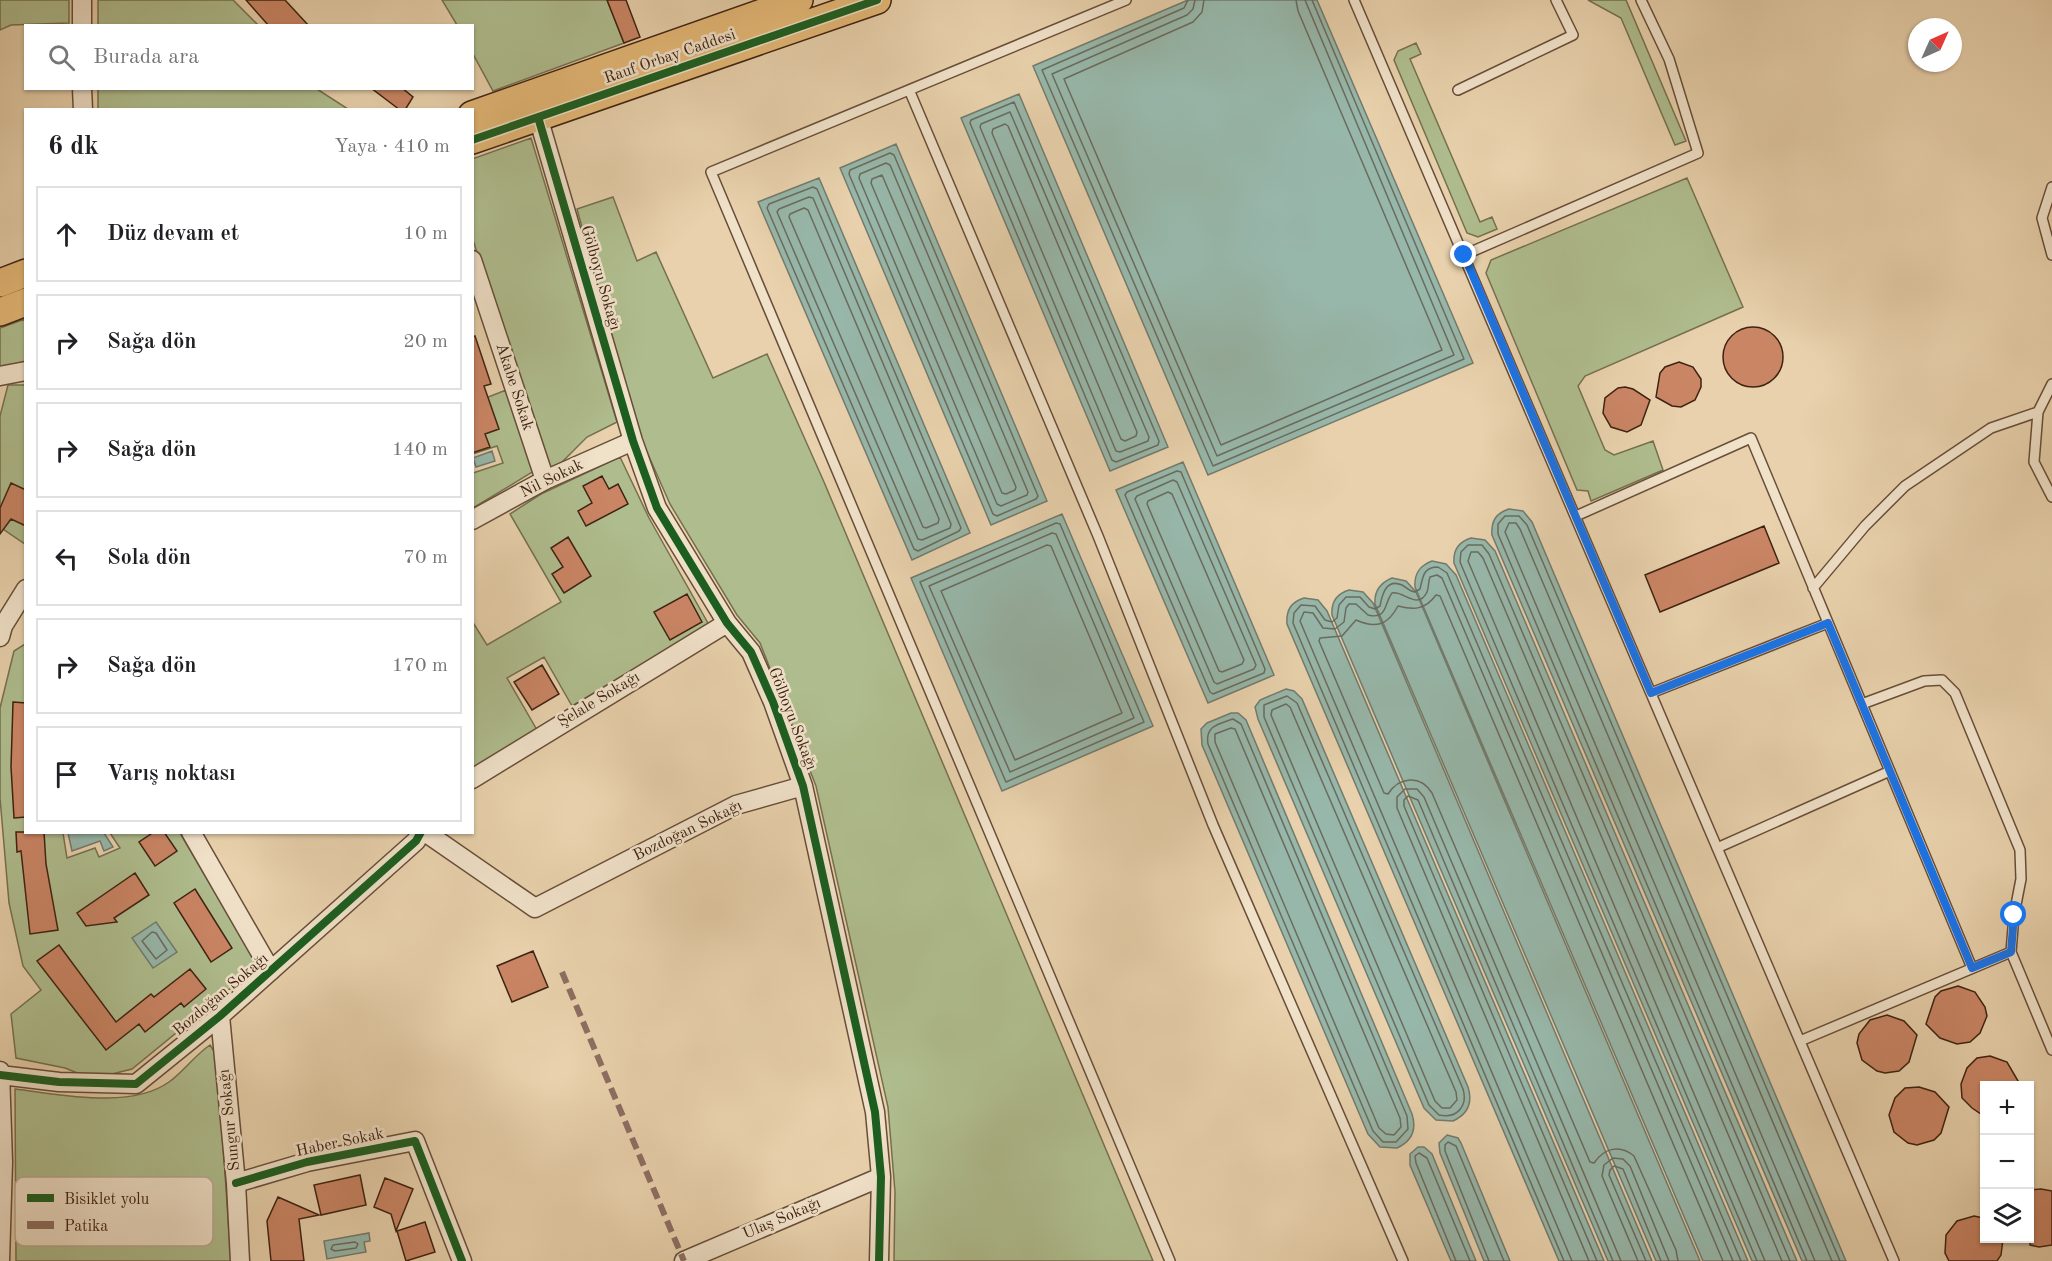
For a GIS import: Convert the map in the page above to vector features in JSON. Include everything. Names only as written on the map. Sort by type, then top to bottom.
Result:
[{"type":"main road","name":"Rauf Orbay Caddesi","points":[[474,115],[799,0]]},
{"type":"main road","name":"Rauf Orbay Caddesi","points":[[474,140],[877,0]]},
{"type":"main road","points":[[0,283],[24,274]]},
{"type":"main road","points":[[0,312],[24,303]]},
{"type":"street","points":[[82,0],[82,24]]},
{"type":"street","points":[[82,90],[83,108]]},
{"type":"street","name":"Gölboyu Sokağı","points":[[538,117],[633,441],[657,508],[727,623],[751,652],[773,702],[803,786],[875,1112],[880,1177],[879,1261]]},
{"type":"street","name":"Akabe Sokak","points":[[474,266],[545,480]]},
{"type":"street","points":[[0,376],[24,371]]},
{"type":"street","name":"Nil Sokak","points":[[474,519],[545,480],[633,441]]},
{"type":"street","points":[[0,637],[3,626],[24,592]]},
{"type":"street","name":"Şelale Sokağı","points":[[474,778],[727,623]]},
{"type":"street","name":"Bozdoğan Sokağı","points":[[426,834],[536,908],[736,805],[803,786]]},
{"type":"street","points":[[191,834],[271,971]]},
{"type":"street","name":"Bozdoğan Sokağı","points":[[0,1073],[69,1083],[136,1084],[220,1016],[421,834]]},
{"type":"street","name":"Sungur Sokağı","points":[[220,1016],[236,1183],[240,1261]]},
{"type":"street","points":[[0,1073],[0,1261]]},
{"type":"street","name":"Haber Sokak","points":[[236,1183],[307,1162],[415,1141],[462,1261]]},
{"type":"street","name":"Ulaş Sokağı","points":[[684,1261],[880,1177]]},
{"type":"lane","points":[[1126,0],[910,92],[711,172],[1170,1261]]},
{"type":"lane","points":[[1354,0],[1894,1261]]},
{"type":"lane","points":[[1458,90],[1573,35],[1556,0]]},
{"type":"lane","points":[[1464,255],[1698,153],[1669,59],[1641,0]]},
{"type":"lane","points":[[910,92],[1098,536],[1213,825],[1403,1261]]},
{"type":"lane","points":[[2052,187],[2042,218],[2052,255]]},
{"type":"lane","points":[[2052,384],[2038,412],[2034,462],[2052,497]]},
{"type":"lane","points":[[1813,588],[1865,526],[1905,486],[1991,428],[2038,412]]},
{"type":"lane","points":[[1576,516],[1751,438],[1972,968]]},
{"type":"lane","points":[[1651,693],[1828,623]]},
{"type":"lane","points":[[1862,704],[1924,681],[1941,680],[1954,693],[2020,850],[2021,879],[2014,915],[2011,952],[2052,1050]]},
{"type":"lane","points":[[1717,848],[1890,771]]},
{"type":"lane","points":[[1800,1041],[2011,952]]},
{"type":"green space","points":[[0,0],[69,0],[69,23],[11,25],[0,30]]},
{"type":"green space","points":[[98,0],[233,0],[257,24],[98,24]]},
{"type":"green space","points":[[442,0],[607,0],[624,43],[493,91],[474,56],[474,24],[456,24]]},
{"type":"green space","points":[[1588,0],[1626,0],[1686,141],[1675,145],[1621,18]]},
{"type":"green space","points":[[1416,43],[1421,54],[1410,59],[1480,222],[1492,217],[1497,229],[1478,237],[1467,233],[1394,60],[1398,51]]},
{"type":"green space","points":[[98,90],[319,90],[346,108],[98,108]]},
{"type":"green space","points":[[531,138],[617,422],[587,437],[556,468],[547,471],[474,243],[474,158]]},
{"type":"green space","points":[[1687,178],[1743,307],[1585,376],[1578,386],[1605,450],[1614,455],[1653,441],[1663,470],[1591,501],[1588,491],[1577,490],[1486,273],[1491,260]]},
{"type":"green space","points":[[613,197],[637,261],[656,252],[713,378],[767,354],[824,482],[1153,1261],[894,1261],[895,1192],[888,1107],[816,786],[760,643],[737,615],[670,504],[639,434],[577,209]]},
{"type":"green space","points":[[24,319],[24,369],[0,371],[0,328]]},
{"type":"green space","points":[[8,385],[24,385],[24,543],[0,527],[0,416]]},
{"type":"green space","points":[[506,390],[534,471],[474,507],[474,473],[503,463],[497,446],[474,454],[474,403]]},
{"type":"green space","points":[[620,457],[649,518],[709,625],[572,706],[544,657],[507,678],[537,730],[474,772],[474,624],[487,645],[561,602],[510,514],[541,494]]},
{"type":"green space","points":[[24,645],[24,834],[63,834],[67,858],[95,848],[99,857],[120,848],[111,834],[181,834],[258,966],[132,1069],[92,1079],[65,1068],[16,1058],[11,1014],[41,990],[23,966],[9,903],[0,798],[0,708],[14,651]]},
{"type":"green space","points":[[210,1045],[217,1056],[231,1261],[16,1261],[16,1246],[213,1246],[213,1177],[16,1177],[15,1089],[94,1098],[135,1096],[153,1091],[169,1082]]},
{"type":"water","points":[[1188,0],[1317,0],[1473,363],[1208,475],[1033,66]]},
{"type":"water","points":[[1019,94],[1168,447],[1110,471],[961,118]]},
{"type":"water","points":[[896,144],[1047,501],[991,525],[840,168]]},
{"type":"water","points":[[819,178],[970,533],[912,560],[758,202]]},
{"type":"water","points":[[492,451],[495,461],[476,467],[474,458]]},
{"type":"water","points":[[1183,462],[1274,675],[1208,703],[1116,490]]},
{"type":"water","points":[[1509,509],[1523,511],[1532,522],[1846,1261],[1802,1261],[1492,535],[1495,518]]},
{"type":"water","points":[[1062,514],[1153,726],[1002,791],[911,578]]},
{"type":"water","points":[[1471,538],[1485,540],[1495,551],[1797,1261],[1752,1261],[1454,563],[1457,547]]},
{"type":"water","points":[[1432,561],[1446,564],[1456,575],[1748,1261],[1703,1261],[1415,587],[1418,571]]},
{"type":"water","points":[[1392,578],[1406,581],[1416,592],[1700,1261],[1656,1261],[1375,604],[1379,588]]},
{"type":"water","points":[[1349,590],[1363,592],[1373,603],[1652,1261],[1608,1261],[1332,615],[1335,599]]},
{"type":"water","points":[[1304,598],[1318,600],[1327,611],[1604,1261],[1559,1261],[1287,624],[1290,607]]},
{"type":"water","points":[[1286,689],[1294,691],[1302,699],[1468,1087],[1470,1098],[1468,1107],[1453,1121],[1436,1120],[1424,1108],[1258,719],[1255,707],[1260,700]]},
{"type":"water","points":[[1231,713],[1238,713],[1246,720],[1412,1114],[1414,1125],[1412,1134],[1397,1148],[1380,1147],[1368,1134],[1202,745],[1201,729],[1207,723]]},
{"type":"water","points":[[68,834],[105,834],[113,847],[104,851],[100,841],[72,851]]},
{"type":"water","points":[[156,922],[177,952],[153,968],[132,938]]},
{"type":"water","points":[[1447,1135],[1458,1138],[1461,1143],[1510,1261],[1484,1261],[1440,1153],[1439,1143]]},
{"type":"water","points":[[1418,1147],[1424,1147],[1432,1154],[1476,1261],[1451,1261],[1410,1165],[1410,1154]]},
{"type":"water","points":[[369,1233],[370,1241],[364,1242],[366,1252],[327,1259],[324,1241]]},
{"type":"building","points":[[246,0],[285,0],[307,24],[267,24]]},
{"type":"building","points":[[607,0],[626,0],[640,37],[624,43]]},
{"type":"building","points":[[374,90],[404,90],[413,97],[406,108],[397,108]]},
{"type":"building","points":[[1753,327],[1774,336],[1783,357],[1774,378],[1753,387],[1732,378],[1723,357],[1732,336]]},
{"type":"building","points":[[474,336],[491,384],[484,386],[499,429],[485,434],[490,447],[474,452]]},
{"type":"building","points":[[1679,362],[1693,367],[1701,379],[1701,387],[1695,400],[1681,407],[1672,406],[1656,397],[1660,373],[1665,367]]},
{"type":"building","points":[[1618,388],[1633,389],[1650,400],[1641,425],[1627,432],[1611,427],[1603,413],[1605,398]]},
{"type":"building","points":[[602,476],[609,489],[618,484],[628,504],[586,526],[578,511],[592,503],[583,486]]},
{"type":"building","points":[[11,483],[24,489],[24,525],[11,519],[0,534],[0,508]]},
{"type":"building","points":[[1764,526],[1779,563],[1660,612],[1645,575]]},
{"type":"building","points":[[568,537],[591,576],[564,593],[552,574],[563,567],[551,548]]},
{"type":"building","points":[[687,594],[702,622],[670,640],[654,612]]},
{"type":"building","points":[[542,665],[559,694],[532,710],[514,682]]},
{"type":"building","points":[[13,702],[24,703],[24,817],[14,818],[11,767]]},
{"type":"building","points":[[16,832],[44,834],[46,864],[58,930],[30,934],[21,851],[17,852]]},
{"type":"building","points":[[151,834],[165,834],[177,851],[155,866],[139,842]]},
{"type":"building","points":[[135,873],[149,895],[114,918],[117,922],[86,926],[77,913]]},
{"type":"building","points":[[195,889],[232,948],[211,962],[174,903]]},
{"type":"building","points":[[59,945],[116,1022],[151,994],[154,997],[190,969],[206,989],[184,1007],[181,1003],[145,1032],[139,1024],[106,1050],[37,961]]},
{"type":"building","points":[[533,951],[548,987],[512,1002],[497,966]]},
{"type":"building","points":[[1958,986],[1975,992],[1985,1007],[1987,1016],[1980,1033],[1970,1042],[1957,1044],[1940,1038],[1926,1024],[1935,997],[1941,991]]},
{"type":"building","points":[[1887,1015],[1904,1021],[1917,1035],[1909,1062],[1899,1071],[1885,1073],[1877,1071],[1862,1060],[1857,1043],[1859,1034],[1870,1020]]},
{"type":"building","points":[[1990,1056],[2007,1062],[2018,1081],[1980,1081],[1980,1113],[1962,1098],[1961,1084],[1967,1068],[1977,1058]]},
{"type":"building","points":[[1919,1087],[1935,1092],[1949,1107],[1941,1133],[1934,1140],[1917,1145],[1908,1143],[1894,1132],[1889,1115],[1895,1098],[1905,1088]]},
{"type":"building","points":[[360,1175],[366,1205],[321,1215],[314,1185]]},
{"type":"building","points":[[385,1178],[413,1189],[396,1231],[391,1214],[374,1207]]},
{"type":"building","points":[[2034,1190],[2052,1191],[2052,1245],[2039,1247],[2030,1245],[2034,1243]]},
{"type":"building","points":[[278,1197],[319,1215],[299,1219],[304,1261],[271,1261],[267,1221]]},
{"type":"building","points":[[1974,1216],[1980,1217],[1980,1243],[2002,1243],[2001,1255],[1997,1261],[1949,1261],[1945,1253],[1946,1235],[1957,1221]]},
{"type":"building","points":[[425,1222],[435,1252],[406,1261],[397,1231]]},
{"type":"marked path","points":[[562,972],[684,1261]]},
{"type":"cycle path","points":[[474,139],[877,0]]},
{"type":"cycle path","points":[[538,117],[633,441],[657,508],[727,623],[751,652],[773,702],[803,786],[875,1112],[881,1177],[879,1261]]},
{"type":"cycle path","points":[[0,1075],[59,1082],[136,1084],[220,1016],[416,841],[420,834]]},
{"type":"cycle path","points":[[236,1183],[307,1162],[415,1141],[462,1261]]},
{"type":"route","points":[[1464,255],[1651,693],[1828,623],[1972,968],[2011,952],[2014,915]]}]
